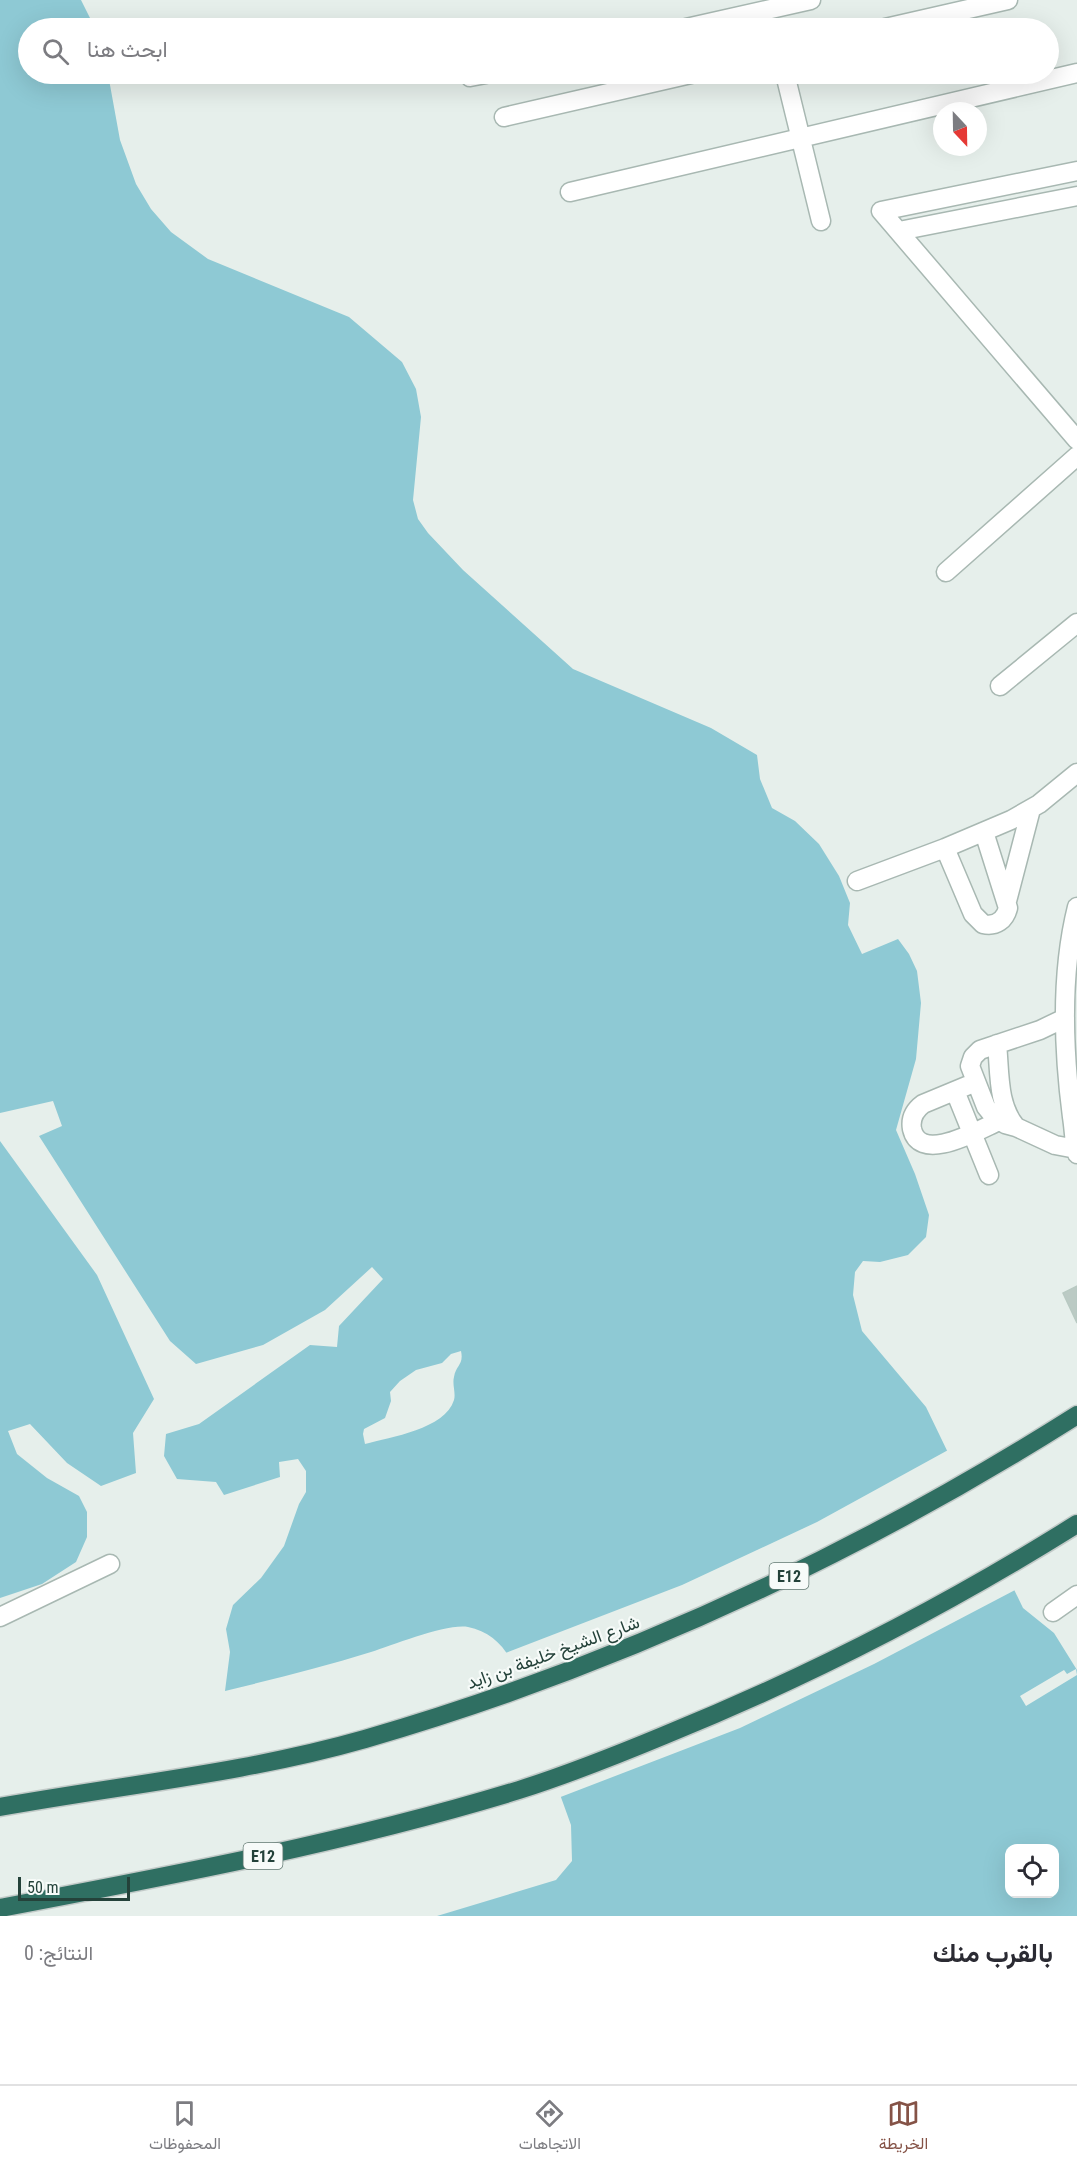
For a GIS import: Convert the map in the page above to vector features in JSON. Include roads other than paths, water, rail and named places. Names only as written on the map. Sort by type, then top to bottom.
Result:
[{"type":"highway","name":"شارع الشيخ خليفة بن زايد","points":[[0,1807],[254,1765],[364,1739],[484,1701],[643,1642],[797,1572],[918,1510],[1077,1415]]},
{"type":"highway","name":"E12","points":[[0,1908],[246,1860],[408,1822],[522,1789],[666,1735],[797,1677],[946,1602],[1077,1524]]},
{"type":"street","points":[[722,18],[769,5],[811,0]]},
{"type":"street","points":[[929,18],[1008,0]]},
{"type":"street","points":[[1059,78],[1077,74]]},
{"type":"street","points":[[504,117],[648,84]]},
{"type":"street","points":[[787,84],[821,221]]},
{"type":"street","points":[[570,192],[1034,84]]},
{"type":"street","points":[[1077,171],[881,211],[1077,440]]},
{"type":"street","points":[[899,231],[1077,196]]},
{"type":"street","points":[[946,572],[1077,456]]},
{"type":"street","points":[[1000,686],[1077,623]]},
{"type":"street","points":[[857,881],[984,832],[1031,809],[1076,775]]},
{"type":"street","points":[[945,848],[973,915],[977,920],[990,925],[1002,920],[1006,915],[1007,901],[1031,809]]},
{"type":"street","points":[[984,832],[1007,901]]},
{"type":"street","points":[[1065,1018],[1040,1030],[980,1050],[973,1057],[970,1066],[986,1107],[1008,1124],[1077,1152],[1069,1096],[1065,1018],[1067,961],[1077,907]]},
{"type":"street","points":[[997,1044],[1003,1102],[1008,1124]]},
{"type":"street","points":[[976,1082],[917,1108],[912,1121],[914,1134],[922,1143],[940,1146],[972,1132],[1008,1124]]},
{"type":"street","points":[[955,1091],[989,1174]]},
{"type":"street","points":[[0,1617],[110,1564]]},
{"type":"street","points":[[1053,1612],[1077,1594]]},
{"type":"water","points":[[0,0],[81,0],[90,18],[18,18],[18,84],[110,84],[120,140],[136,184],[151,209],[171,232],[208,259],[349,317],[402,362],[416,389],[421,417],[413,500],[418,519],[428,533],[463,570],[573,669],[711,728],[757,755],[760,779],[772,808],[795,821],[819,844],[839,876],[850,903],[848,925],[862,954],[898,939],[909,954],[917,971],[921,1003],[916,1059],[896,1130],[929,1215],[926,1237],[908,1255],[880,1262],[863,1261],[855,1272],[853,1295],[862,1331],[926,1407],[1023,1608],[1054,1633],[1077,1670],[1077,1916],[437,1916],[556,1880],[572,1861],[571,1825],[511,1660],[496,1641],[483,1632],[468,1627],[448,1628],[335,1663],[225,1691],[230,1652],[226,1629],[233,1605],[261,1578],[284,1546],[299,1504],[306,1492],[306,1471],[298,1459],[279,1462],[280,1477],[224,1495],[216,1482],[177,1479],[164,1456],[166,1434],[199,1424],[310,1345],[337,1347],[339,1326],[383,1279],[372,1267],[325,1310],[263,1345],[196,1364],[170,1341],[39,1136],[62,1126],[53,1101],[0,1113]],"holes":[[[461,1351],[461,1362],[455,1373],[454,1400],[449,1410],[440,1418],[429,1425],[402,1435],[365,1444],[364,1429],[385,1418],[391,1401],[390,1392],[400,1381],[416,1370],[442,1363],[451,1354]]]},
{"type":"water","points":[[0,1141],[97,1275],[154,1399],[133,1433],[136,1473],[101,1486],[67,1463],[30,1424],[8,1431],[17,1454],[47,1478],[79,1496],[87,1512],[87,1537],[76,1562],[42,1584],[0,1598]]}]
